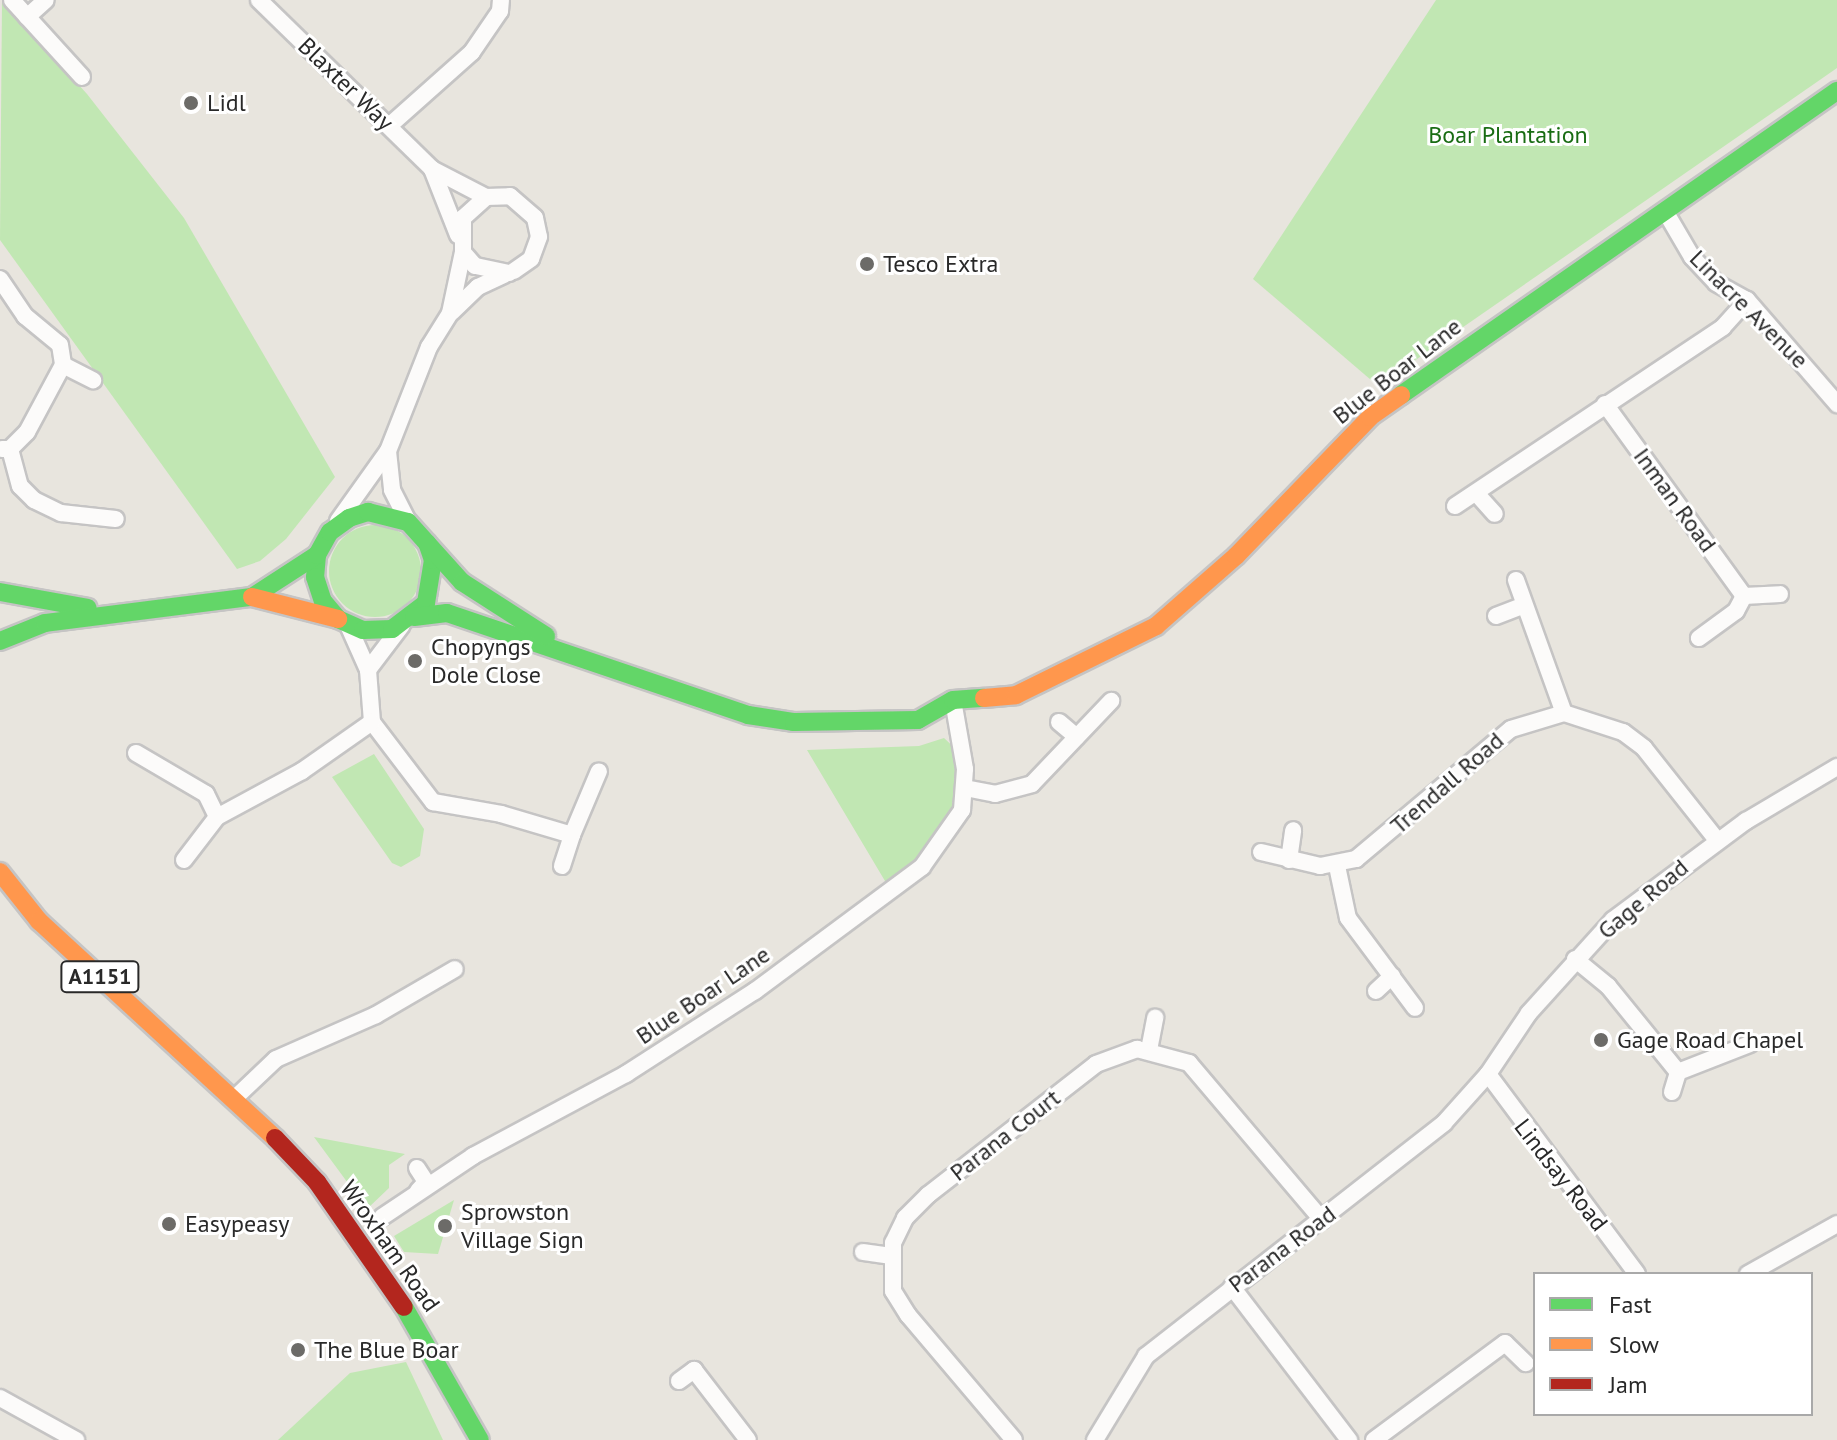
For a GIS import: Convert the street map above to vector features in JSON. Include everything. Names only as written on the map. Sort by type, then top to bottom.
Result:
[{"type":"street","points":[[12,0],[82,77]]},
{"type":"street","points":[[27,17],[46,0]]},
{"type":"street","name":"Blaxter Way","points":[[259,0],[432,169],[486,197]]},
{"type":"street","points":[[389,126],[472,52],[500,11],[501,0]]},
{"type":"street","name":"Blue Boar Lane","points":[[0,641],[45,623],[118,610],[252,597],[363,630],[447,613],[748,715],[794,722],[918,720],[953,700],[1016,695],[1098,659],[1156,626],[1236,556],[1370,417],[1837,91]]},
{"type":"street","name":"Blaxter Way","points":[[432,169],[462,246]]},
{"type":"street","name":"Blue Boar Lane","points":[[252,597],[317,555],[388,451],[429,347],[450,313],[478,287],[531,259],[539,237],[535,218],[510,196],[486,197],[463,218],[462,246],[450,313]]},
{"type":"street","name":"Linacre Avenue","points":[[1665,211],[1692,257],[1716,283],[1747,300],[1837,404]]},
{"type":"street","points":[[462,246],[475,266],[511,272]]},
{"type":"street","points":[[0,279],[25,316],[60,345],[63,365],[27,432],[5,449],[20,486],[34,500],[61,513],[116,519]]},
{"type":"street","points":[[1455,506],[1723,327],[1747,300]]},
{"type":"street","points":[[63,365],[93,380]]},
{"type":"street","name":"Inman Road","points":[[1605,404],[1744,596]]},
{"type":"street","name":"Blue Boar Lane","points":[[388,451],[392,490],[408,522],[462,582],[585,662]]},
{"type":"street","points":[[1476,493],[1495,514]]},
{"type":"street","points":[[330,532],[349,518],[368,512],[408,522]]},
{"type":"street","points":[[368,670],[408,620],[426,603],[433,582],[433,560],[426,541]]},
{"type":"street","points":[[317,555],[315,577],[323,601],[343,622],[368,670],[372,722],[433,802],[501,814],[572,835]]},
{"type":"street","points":[[1516,580],[1564,713],[1623,732],[1644,748],[1717,840]]},
{"type":"street","name":"Blue Boar Lane","points":[[0,592],[118,610]]},
{"type":"street","points":[[1699,638],[1736,611],[1744,596],[1780,594]]},
{"type":"street","points":[[1496,616],[1524,605]]},
{"type":"street","name":"Blue Boar Lane","points":[[382,1217],[418,1191],[626,1074],[755,991],[922,867],[962,810],[965,788],[953,700]]},
{"type":"street","points":[[965,788],[995,794],[1032,784],[1111,701]]},
{"type":"street","name":"Trendall Road","points":[[1337,866],[1369,851],[1511,729],[1564,713]]},
{"type":"street","points":[[184,860],[217,817],[302,771],[372,722]]},
{"type":"street","points":[[1059,722],[1077,737]]},
{"type":"street","points":[[136,753],[206,794],[217,817]]},
{"type":"street","name":"Gage Road","points":[[1488,1074],[1529,1013],[1613,920],[1717,840],[1837,767]]},
{"type":"street","points":[[562,866],[599,771]]},
{"type":"street","points":[[1289,860],[1293,830]]},
{"type":"street","points":[[1261,852],[1289,860],[1337,866],[1348,918],[1415,1008]]},
{"type":"street","name":"Wroxham Road","points":[[0,872],[20,901],[70,950],[236,1097],[294,1156],[358,1234],[440,1363],[480,1440]]},
{"type":"street","points":[[1575,959],[1608,986],[1678,1072]]},
{"type":"street","points":[[236,1097],[276,1059],[376,1015],[455,969]]},
{"type":"street","points":[[1376,991],[1392,976]]},
{"type":"street","points":[[1149,1050],[1155,1018]]},
{"type":"street","points":[[1678,1072],[1750,1044]]},
{"type":"street","name":"Parana Court","points":[[1014,1440],[908,1315],[893,1291],[891,1256],[905,1218],[928,1195],[1096,1064],[1119,1053],[1149,1050],[1189,1063],[1322,1220]]},
{"type":"street","points":[[1672,1092],[1678,1072]]},
{"type":"street","name":"Parana Road","points":[[1095,1440],[1146,1356],[1444,1123],[1488,1074]]},
{"type":"street","name":"Lindsay Road","points":[[1488,1074],[1636,1272]]},
{"type":"street","points":[[417,1168],[426,1182],[418,1191]]},
{"type":"street","points":[[1752,1272],[1837,1224]]},
{"type":"street","points":[[863,1252],[891,1256]]},
{"type":"street","points":[[1232,1287],[1349,1440]]},
{"type":"street","points":[[1374,1440],[1505,1343],[1526,1363]]},
{"type":"street","points":[[679,1381],[694,1370],[748,1440]]},
{"type":"street","points":[[0,1398],[76,1440]]},
{"type":"green space","points":[[2,0],[87,94],[184,218],[335,477],[286,539],[260,561],[237,569],[0,240]]},
{"type":"green space","name":"Boar Plantation","points":[[1436,0],[1837,0],[1837,68],[1378,386],[1253,279]]},
{"type":"green space","points":[[375,525],[393,529],[407,539],[417,553],[421,571],[417,589],[407,603],[393,613],[375,617],[357,613],[343,603],[333,589],[329,571],[333,553],[343,539],[357,529]]},
{"type":"green space","points":[[944,738],[960,753],[957,819],[898,883],[888,886],[807,750],[919,746]]},
{"type":"green space","points":[[374,754],[424,829],[420,856],[401,867],[392,863],[332,777]]},
{"type":"green space","points":[[314,1137],[405,1154],[389,1165],[389,1188],[367,1209]]},
{"type":"green space","points":[[454,1200],[438,1254],[404,1252],[394,1236]]},
{"type":"green space","points":[[406,1362],[443,1440],[278,1440],[350,1373]]},
{"type":"traffic: fast","points":[[1401,395],[1837,91]]},
{"type":"traffic: fast","points":[[0,641],[45,623],[252,597],[317,555],[330,532],[349,518],[368,512],[408,522],[462,582],[546,636]]},
{"type":"traffic: fast","points":[[317,555],[315,577],[323,601],[338,619],[363,630],[392,629],[426,603],[433,560],[427,543]]},
{"type":"traffic: fast","points":[[0,592],[88,608]]},
{"type":"traffic: fast","points":[[414,617],[447,613],[748,715],[794,722],[918,720],[953,700],[984,698]]},
{"type":"traffic: fast","points":[[404,1307],[480,1440]]},
{"type":"traffic: slow","points":[[984,698],[1016,695],[1156,626],[1236,556],[1370,417],[1401,395]]},
{"type":"traffic: slow","points":[[252,597],[338,619]]},
{"type":"traffic: slow","points":[[0,872],[39,921],[275,1138]]},
{"type":"traffic: jam","points":[[275,1138],[317,1182],[404,1307]]},
{"type":"place","name":"Lidl","points":[[191,103]]},
{"type":"place","name":"Tesco Extra","points":[[867,264]]},
{"type":"place","name":"Chopyngs Dole Close","points":[[415,661]]},
{"type":"place","name":"Gage Road Chapel","points":[[1601,1040]]},
{"type":"place","name":"Easypeasy","points":[[169,1224]]},
{"type":"place","name":"Sprowston Village Sign","points":[[445,1226]]},
{"type":"place","name":"The Blue Boar","points":[[298,1350]]}]
